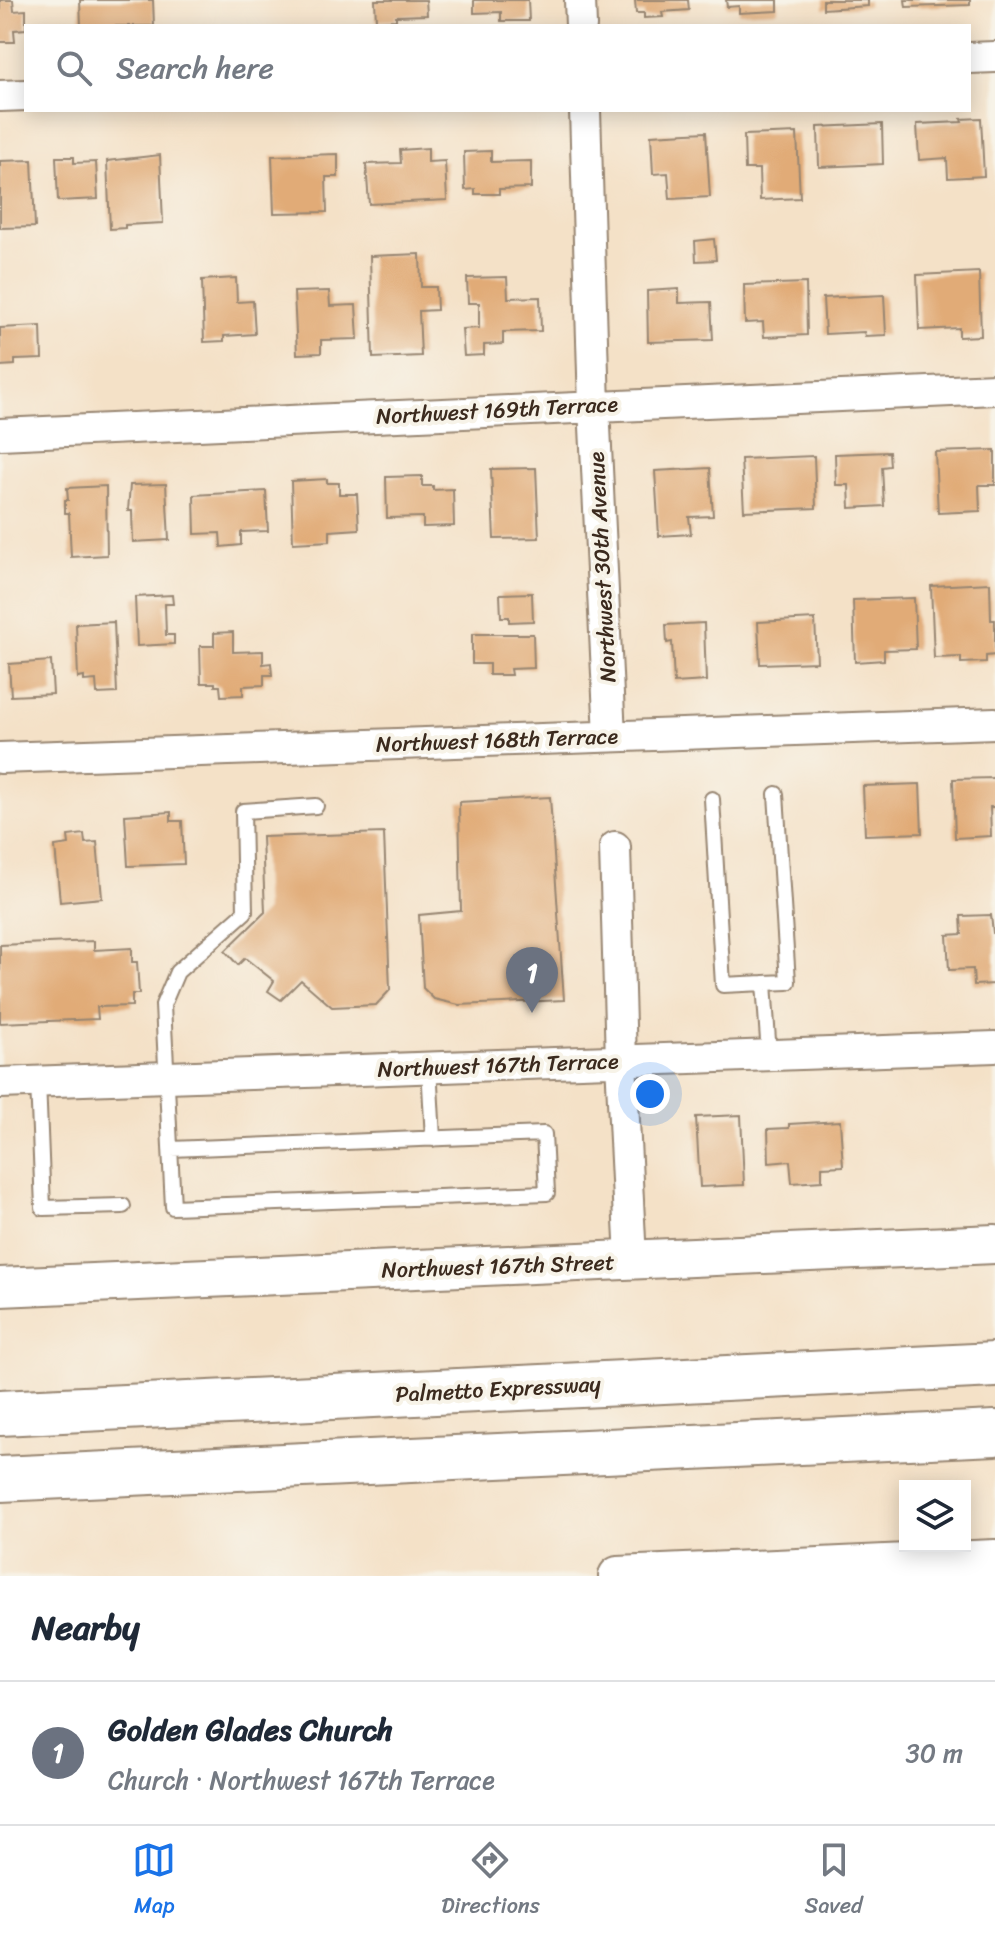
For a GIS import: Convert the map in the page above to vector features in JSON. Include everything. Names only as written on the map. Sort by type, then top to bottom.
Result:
[{"type":"highway","name":"Palmetto Expressway","points":[[0,1413],[995,1365]]},
{"type":"highway","points":[[0,1479],[995,1433]]},
{"type":"street","points":[[580,0],[581,24]]},
{"type":"street","points":[[971,58],[995,57]]},
{"type":"street","points":[[0,96],[24,95]]},
{"type":"street","name":"Northwest 30th Avenue","points":[[585,112],[594,406],[610,736]]},
{"type":"street","name":"Northwest 169th Terrace","points":[[0,434],[995,389]]},
{"type":"street","name":"Northwest 168th Terrace","points":[[0,758],[995,723]]},
{"type":"street","points":[[615,847],[631,1260]]},
{"type":"street","name":"Northwest 167th Terrace","points":[[0,1083],[995,1047]]},
{"type":"street","name":"Northwest 167th Street","points":[[0,1287],[995,1244]]},
{"type":"street","points":[[618,1576],[995,1559]]},
{"type":"lane","points":[[712,799],[723,985],[788,982],[776,794]]},
{"type":"lane","points":[[171,1149],[544,1134],[547,1193],[173,1207],[163,1005],[177,972],[245,912],[243,811],[316,806]]},
{"type":"lane","points":[[764,983],[769,1055]]},
{"type":"lane","points":[[429,1067],[433,1139]]},
{"type":"lane","points":[[38,1081],[43,1208],[123,1206]]},
{"type":"building","points":[[0,0],[13,0],[14,11],[26,10],[26,24],[24,29],[14,30],[15,42],[0,42]]},
{"type":"building","points":[[80,0],[153,0],[154,24],[81,24]]},
{"type":"building","points":[[375,0],[426,0],[427,15],[396,16],[396,20],[376,21]]},
{"type":"building","points":[[474,0],[528,0],[529,21],[501,21],[501,12],[474,13]]},
{"type":"building","points":[[635,0],[688,0],[689,10],[662,12],[663,17],[644,18],[644,13],[636,13]]},
{"type":"building","points":[[726,0],[778,0],[778,11],[739,13],[739,6],[727,7]]},
{"type":"building","points":[[823,0],[868,0],[868,6],[823,9]]},
{"type":"building","points":[[905,0],[970,0],[970,5],[906,7]]},
{"type":"building","points":[[981,118],[984,176],[948,178],[947,158],[919,160],[917,124]]},
{"type":"building","points":[[882,124],[883,164],[819,167],[818,127]]},
{"type":"building","points":[[706,132],[710,197],[670,199],[668,173],[653,174],[651,135]]},
{"type":"building","points":[[797,133],[800,198],[760,200],[759,169],[745,169],[744,135]]},
{"type":"building","points":[[428,148],[428,162],[445,161],[447,200],[369,204],[366,164],[401,163],[400,150]]},
{"type":"building","points":[[491,151],[491,162],[531,161],[531,188],[499,189],[499,194],[475,194],[475,189],[465,190],[464,152]]},
{"type":"building","points":[[338,154],[338,177],[326,177],[327,212],[274,213],[272,156]]},
{"type":"building","points":[[160,155],[163,223],[110,229],[107,161]]},
{"type":"building","points":[[56,157],[74,157],[74,163],[96,162],[98,199],[58,201]]},
{"type":"building","points":[[32,160],[35,227],[0,228],[0,161]]},
{"type":"building","points":[[714,239],[716,260],[696,261],[695,241]]},
{"type":"building","points":[[420,254],[421,287],[436,287],[437,310],[419,311],[421,356],[373,358],[370,256]]},
{"type":"building","points":[[979,272],[981,336],[959,337],[959,328],[919,330],[917,275]]},
{"type":"building","points":[[507,277],[508,298],[540,297],[541,331],[503,332],[503,344],[484,345],[484,355],[464,356],[462,329],[479,328],[479,303],[468,303],[467,278]]},
{"type":"building","points":[[236,278],[237,302],[253,301],[255,334],[224,336],[224,341],[204,342],[202,280]]},
{"type":"building","points":[[806,283],[807,335],[764,337],[763,322],[745,323],[744,285]]},
{"type":"building","points":[[679,289],[679,303],[711,302],[713,340],[648,342],[647,291]]},
{"type":"building","points":[[329,291],[330,306],[356,305],[358,339],[321,340],[321,353],[297,354],[294,292]]},
{"type":"building","points":[[884,295],[886,335],[865,336],[864,332],[825,334],[823,298]]},
{"type":"building","points":[[41,326],[42,359],[15,360],[15,365],[0,366],[0,328]]},
{"type":"building","points":[[995,450],[995,485],[979,485],[980,511],[938,513],[935,452]]},
{"type":"building","points":[[889,452],[890,466],[882,467],[884,506],[850,508],[849,485],[836,485],[835,454]]},
{"type":"building","points":[[814,456],[816,508],[744,511],[741,459]]},
{"type":"building","points":[[536,468],[539,538],[494,539],[491,469]]},
{"type":"building","points":[[710,468],[713,516],[689,517],[691,534],[659,536],[655,471]]},
{"type":"building","points":[[422,476],[422,486],[433,486],[433,490],[453,489],[454,526],[423,527],[423,517],[387,518],[386,477]]},
{"type":"building","points":[[327,479],[327,483],[339,483],[339,494],[357,494],[359,529],[330,531],[330,541],[293,543],[291,481]]},
{"type":"building","points":[[166,484],[169,540],[133,542],[132,511],[128,511],[130,485]]},
{"type":"building","points":[[106,486],[107,555],[71,557],[69,513],[65,513],[67,488]]},
{"type":"building","points":[[266,491],[268,531],[241,532],[241,545],[221,547],[220,533],[195,534],[194,495]]},
{"type":"building","points":[[990,583],[991,620],[995,620],[995,655],[986,656],[986,662],[961,663],[961,657],[934,658],[931,586]]},
{"type":"building","points":[[532,593],[533,621],[509,622],[509,617],[501,617],[500,594]]},
{"type":"building","points":[[172,595],[173,604],[165,604],[166,635],[174,635],[174,644],[137,646],[135,597]]},
{"type":"building","points":[[914,598],[916,649],[884,650],[884,660],[855,662],[853,600]]},
{"type":"building","points":[[815,619],[817,662],[760,664],[758,622]]},
{"type":"building","points":[[114,622],[117,693],[97,694],[96,680],[78,678],[76,624]]},
{"type":"building","points":[[704,623],[706,681],[674,683],[672,642],[667,643],[666,625]]},
{"type":"building","points":[[233,632],[233,652],[263,651],[263,664],[271,663],[272,675],[264,675],[264,685],[243,686],[243,695],[221,696],[220,686],[201,683],[200,646],[214,646],[214,633]]},
{"type":"building","points":[[472,634],[533,634],[534,668],[510,669],[511,675],[489,675],[489,664],[472,664]]},
{"type":"building","points":[[51,661],[53,694],[11,696],[9,664]]},
{"type":"building","points":[[995,778],[995,807],[990,807],[991,836],[955,838],[953,779]]},
{"type":"building","points":[[920,784],[922,833],[865,835],[863,786]]},
{"type":"building","points":[[550,797],[564,1000],[459,1005],[434,999],[423,988],[419,915],[461,911],[459,802]]},
{"type":"building","points":[[171,812],[171,821],[182,821],[184,864],[128,866],[125,815]]},
{"type":"building","points":[[384,833],[390,990],[376,1005],[332,1007],[301,980],[281,1000],[268,991],[274,981],[245,958],[238,965],[225,951],[265,912],[262,837]]},
{"type":"building","points":[[84,834],[85,843],[97,842],[102,898],[60,902],[55,846],[69,844],[68,836]]},
{"type":"building","points":[[991,915],[995,933],[995,984],[974,985],[973,969],[949,970],[947,935],[962,934],[961,916]]},
{"type":"building","points":[[94,941],[94,950],[132,948],[132,962],[137,962],[139,994],[132,994],[132,1006],[97,1007],[98,1019],[0,1023],[0,945]]},
{"type":"building","points":[[741,1115],[744,1185],[700,1187],[696,1117]]},
{"type":"building","points":[[840,1121],[843,1166],[822,1167],[822,1181],[792,1183],[790,1161],[769,1163],[768,1129],[789,1128],[789,1124]]},
{"type":"place","name":"Golden Glades Church","points":[[532,1013]]}]
